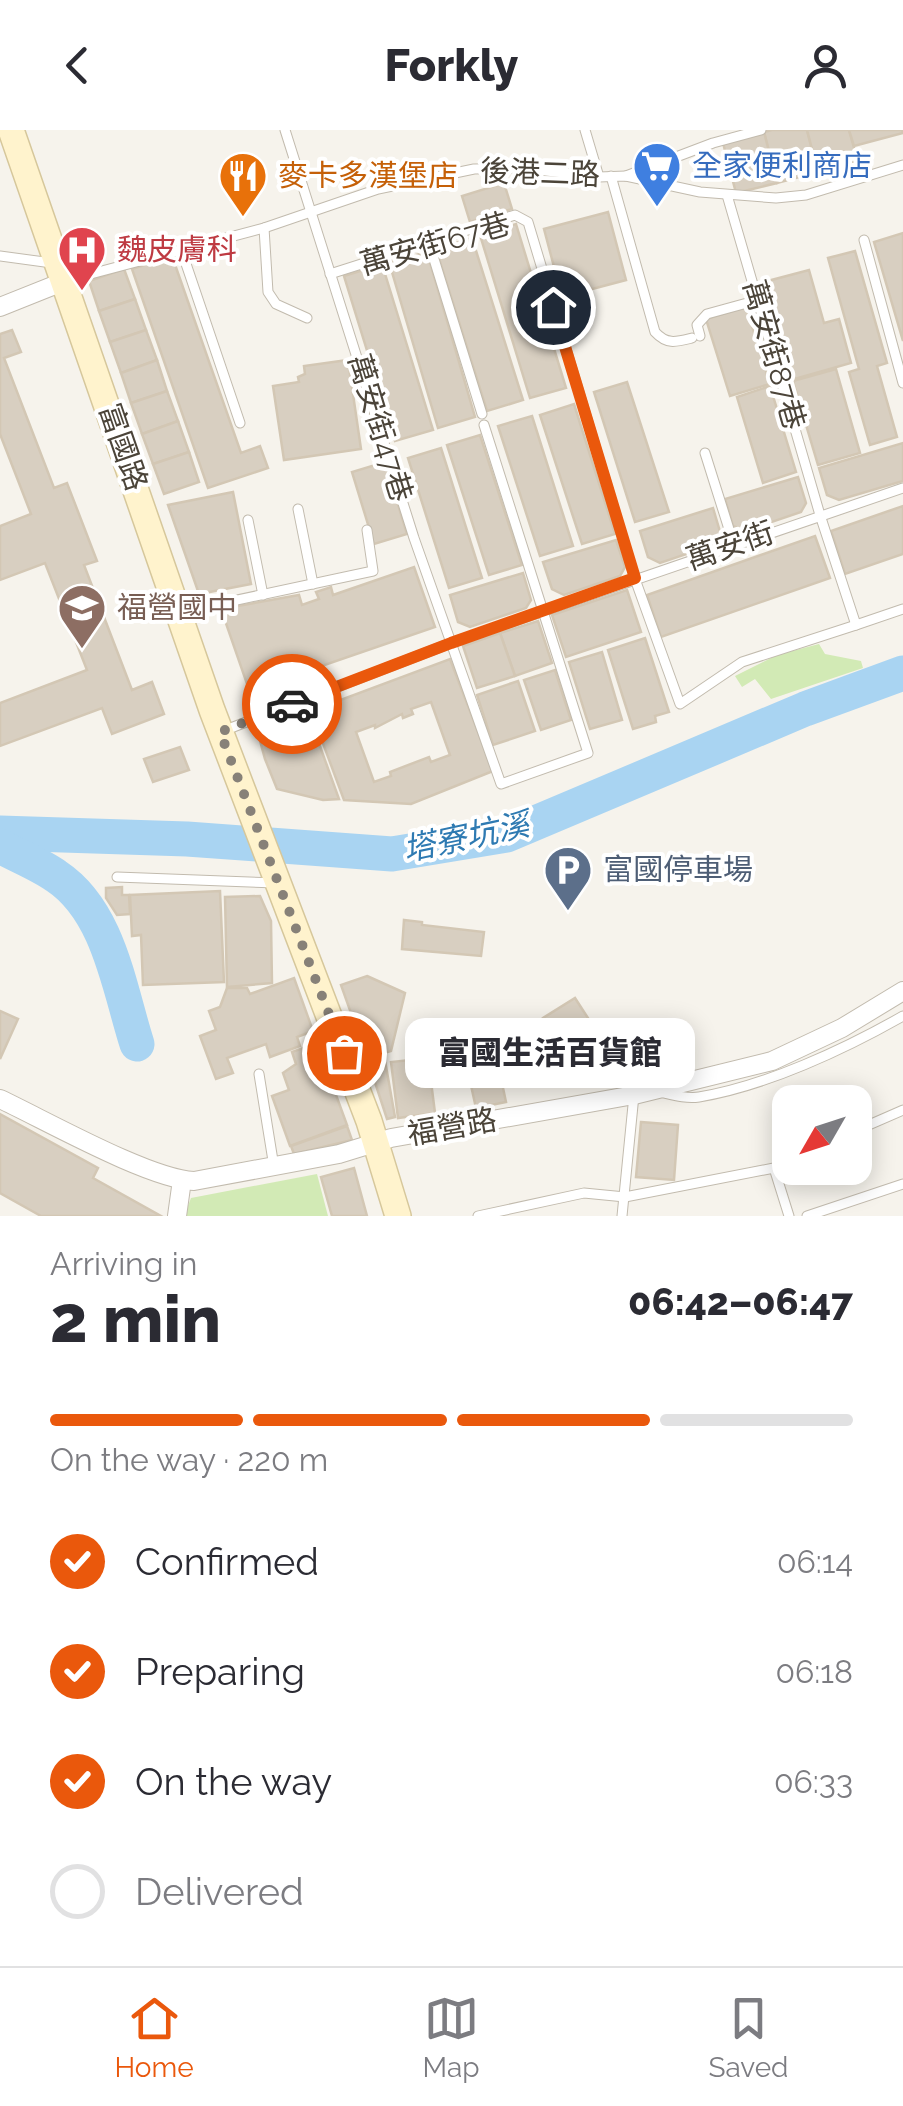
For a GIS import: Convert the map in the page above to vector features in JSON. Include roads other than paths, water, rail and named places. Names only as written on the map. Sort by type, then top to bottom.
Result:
[{"type":"street","name":"富國路","points":[[10,132],[220,732],[278,880]]},
{"type":"street","points":[[0,307],[61,273]]},
{"type":"street","points":[[278,880],[362,1103],[398,1216]]},
{"type":"street","name":"福營路","points":[[0,1099],[182,1180],[274,1167],[643,1093],[772,1061],[842,1028],[903,991]]},
{"type":"street","points":[[177,1216],[182,1180]]},
{"type":"lane","name":"萬安街47巷","points":[[285,130],[414,538],[501,784],[588,753],[542,612]]},
{"type":"lane","points":[[584,130],[599,177]]},
{"type":"lane","points":[[710,130],[713,143]]},
{"type":"lane","points":[[626,176],[760,130]]},
{"type":"lane","name":"後港二路","points":[[61,273],[182,252],[378,190],[474,168],[626,176],[727,195],[776,198],[806,194],[903,164]]},
{"type":"lane","points":[[611,176],[655,332],[662,339],[672,343],[696,337],[697,326],[707,314],[758,300]]},
{"type":"lane","name":"萬安街87巷","points":[[727,195],[856,625]]},
{"type":"lane","name":"萬安街67巷","points":[[330,274],[516,214],[528,222],[635,578]]},
{"type":"lane","points":[[264,228],[268,292],[276,304],[307,318]]},
{"type":"lane","points":[[864,240],[903,383]]},
{"type":"lane","points":[[429,243],[542,612]]},
{"type":"lane","points":[[182,252],[240,423]]},
{"type":"lane","points":[[0,256],[61,273]]},
{"type":"lane","points":[[705,453],[734,544]]},
{"type":"lane","name":"萬安街","points":[[220,732],[451,643],[903,488]]},
{"type":"lane","points":[[298,509],[314,584]]},
{"type":"lane","points":[[248,520],[263,595]]},
{"type":"lane","points":[[181,612],[373,571],[367,530]]},
{"type":"lane","points":[[635,578],[680,704],[742,662],[903,609]]},
{"type":"lane","points":[[117,876],[278,880]]},
{"type":"lane","points":[[622,1216],[643,1093],[697,1098],[773,1076],[848,1048],[903,1016]]},
{"type":"lane","points":[[258,1074],[274,1167]]},
{"type":"lane","points":[[872,1124],[903,1110]]},
{"type":"lane","points":[[478,1216],[584,1193],[624,1197],[772,1168]]},
{"type":"lane","points":[[807,1216],[903,1184]]},
{"type":"lane","points":[[780,1185],[790,1216]]},
{"type":"waterway","name":"塔寮坑溪","points":[[0,833],[187,839],[392,854],[507,835],[805,709],[903,673]]},
{"type":"waterway","points":[[0,846],[56,876],[88,909],[110,952],[137,1044]]},
{"type":"place","name":"全家便利商店","points":[[657,208]]},
{"type":"place","name":"麥卡多漢堡店","points":[[243,218]]},
{"type":"place","name":"魏皮膚科","points":[[82,292]]},
{"type":"place","name":"福營國中","points":[[82,650]]},
{"type":"place","name":"富國停車場","points":[[568,912]]},
{"type":"place","name":"富國生活百貨館","points":[[344,1053]]}]
